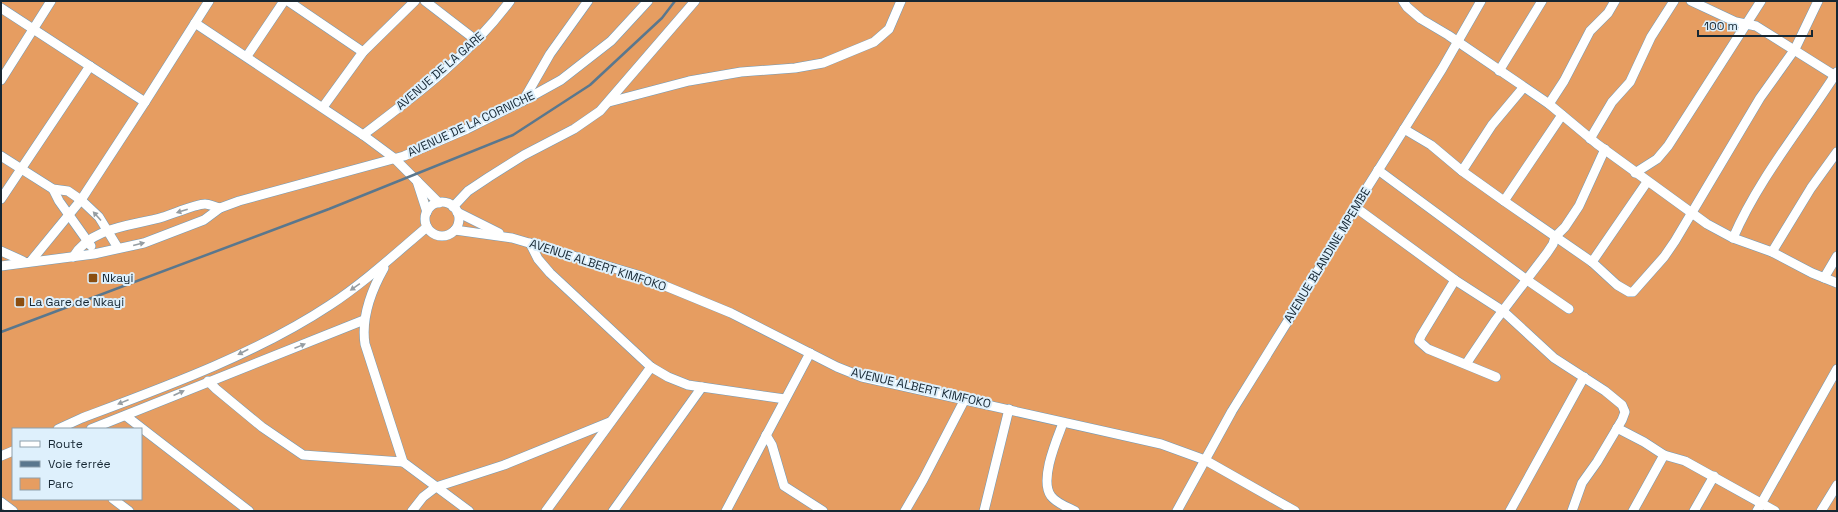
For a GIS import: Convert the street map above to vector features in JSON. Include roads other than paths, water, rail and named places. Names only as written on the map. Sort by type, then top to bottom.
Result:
[{"type":"street","points":[[1,80],[52,1]]},
{"type":"street","points":[[1,250],[27,261],[81,200],[209,1]]},
{"type":"street","points":[[247,56],[284,1]]},
{"type":"street","points":[[288,1],[363,52]]},
{"type":"street","points":[[323,107],[363,52],[415,1]]},
{"type":"street","points":[[425,1],[477,42]]},
{"type":"street","name":"AVENUE DE LA GARE","points":[[363,135],[402,105],[477,42],[510,1]]},
{"type":"street","points":[[523,101],[550,54],[588,1]]},
{"type":"street","points":[[455,210],[476,185],[524,155],[588,120],[609,102],[638,66],[696,1]]},
{"type":"street","points":[[609,102],[689,80],[741,72],[795,68],[823,62],[874,42],[889,29],[901,1]]},
{"type":"street","points":[[1403,1],[1407,7],[1421,19],[1458,42],[1523,88],[1549,104],[1590,139],[1691,213],[1733,238],[1772,252],[1799,268],[1837,283]]},
{"type":"street","name":"AVENUE BLANDINE MPEMBE","points":[[1177,511],[1232,411],[1296,308],[1355,207],[1442,69],[1481,1]]},
{"type":"street","points":[[1499,70],[1542,1]]},
{"type":"street","points":[[1549,104],[1564,81],[1590,31],[1608,13],[1615,1]]},
{"type":"street","points":[[1590,139],[1612,102],[1630,82],[1651,37],[1674,1]]},
{"type":"street","points":[[1691,1],[1736,22],[1756,26],[1836,74],[1773,166],[1741,220],[1733,238]]},
{"type":"street","points":[[1635,173],[1652,163],[1662,154],[1761,1]]},
{"type":"street","points":[[1404,129],[1430,145],[1462,171],[1592,262],[1617,285],[1629,292],[1634,292],[1664,257],[1760,98],[1795,49],[1818,1]]},
{"type":"street","name":"AVENUE DE LA CORNICHE","points":[[1,266],[27,261],[94,254],[144,243],[204,220],[220,208],[404,156],[431,146],[523,101],[561,80],[611,41],[644,3]]},
{"type":"street","points":[[1,8],[145,102]]},
{"type":"street","points":[[195,23],[323,107],[394,158],[440,202],[445,203],[455,210],[458,221],[455,230],[447,235],[438,235],[427,227],[425,219],[427,212],[432,206],[440,202]]},
{"type":"street","points":[[1,200],[90,66]]},
{"type":"street","points":[[1462,171],[1489,129],[1523,88]]},
{"type":"street","points":[[1504,201],[1562,115]]},
{"type":"street","points":[[1466,364],[1550,248],[1555,237],[1565,228],[1579,206],[1605,150]]},
{"type":"street","points":[[1772,252],[1811,188],[1837,152]]},
{"type":"street","points":[[1,156],[54,189],[68,191],[81,200],[99,217],[118,248]]},
{"type":"street","points":[[1378,170],[1527,280],[1569,309]]},
{"type":"street","points":[[416,180],[427,212]]},
{"type":"street","points":[[1592,262],[1647,182]]},
{"type":"street","points":[[54,189],[59,201],[89,242],[94,254]]},
{"type":"street","name":"AVENUE DE LA CORNICHE","points":[[73,257],[78,249],[118,226],[144,223],[204,204],[220,208]]},
{"type":"street","points":[[1355,207],[1455,280],[1503,311],[1554,358],[1584,376],[1624,407],[1624,415],[1597,462],[1582,483],[1572,511]]},
{"type":"street","name":"AVENUE ALBERT KIMFOKO","points":[[455,210],[505,236]]},
{"type":"street","points":[[60,428],[227,361],[266,341],[329,306],[386,264],[427,227]]},
{"type":"street","name":"AVENUE ALBERT KIMFOKO","points":[[455,230],[505,236],[641,276],[731,313],[810,353],[862,377],[1009,409],[1063,423],[1131,436],[1161,444],[1204,460],[1295,511]]},
{"type":"street","points":[[530,243],[538,258],[550,273],[651,367],[678,381],[702,387],[785,399]]},
{"type":"street","points":[[1824,278],[1837,256]]},
{"type":"street","points":[[386,264],[372,294],[364,320],[364,344],[403,462]]},
{"type":"street","points":[[1455,280],[1419,341],[1428,349],[1496,377]]},
{"type":"street","points":[[94,428],[208,381],[281,354],[364,320]]},
{"type":"street","points":[[726,511],[810,353]]},
{"type":"street","points":[[546,511],[651,367]]},
{"type":"street","points":[[1759,507],[1837,369]]},
{"type":"street","points":[[1510,511],[1584,376]]},
{"type":"street","points":[[208,381],[216,390],[262,427],[303,455],[403,462],[469,511]]},
{"type":"street","points":[[613,511],[702,387]]},
{"type":"street","points":[[905,511],[923,480],[965,399]]},
{"type":"street","points":[[984,511],[1009,409]]},
{"type":"street","points":[[126,416],[142,428]]},
{"type":"street","points":[[412,511],[423,497],[436,487],[504,465],[610,422]]},
{"type":"street","points":[[1063,423],[1050,462],[1048,488],[1051,496],[1061,504],[1074,511]]},
{"type":"street","points":[[142,428],[249,511]]},
{"type":"street","points":[[1617,428],[1644,442],[1664,455],[1685,461],[1714,476],[1759,507],[1775,511]]},
{"type":"street","points":[[766,436],[772,445],[784,486],[824,511]]},
{"type":"street","points":[[1,456],[12,451]]},
{"type":"street","points":[[1633,511],[1664,455]]},
{"type":"street","points":[[1694,511],[1714,476]]},
{"type":"street","points":[[1821,511],[1837,485]]},
{"type":"street","points":[[114,500],[129,511]]},
{"type":"street","points":[[1,502],[13,511]]},
{"type":"railway","points":[[1,332],[329,209],[513,135],[590,85],[662,18],[675,1]]},
{"type":"place","name":"Nkayi","points":[[93,278]]},
{"type":"place","name":"La Gare de Nkayi","points":[[20,302]]}]
